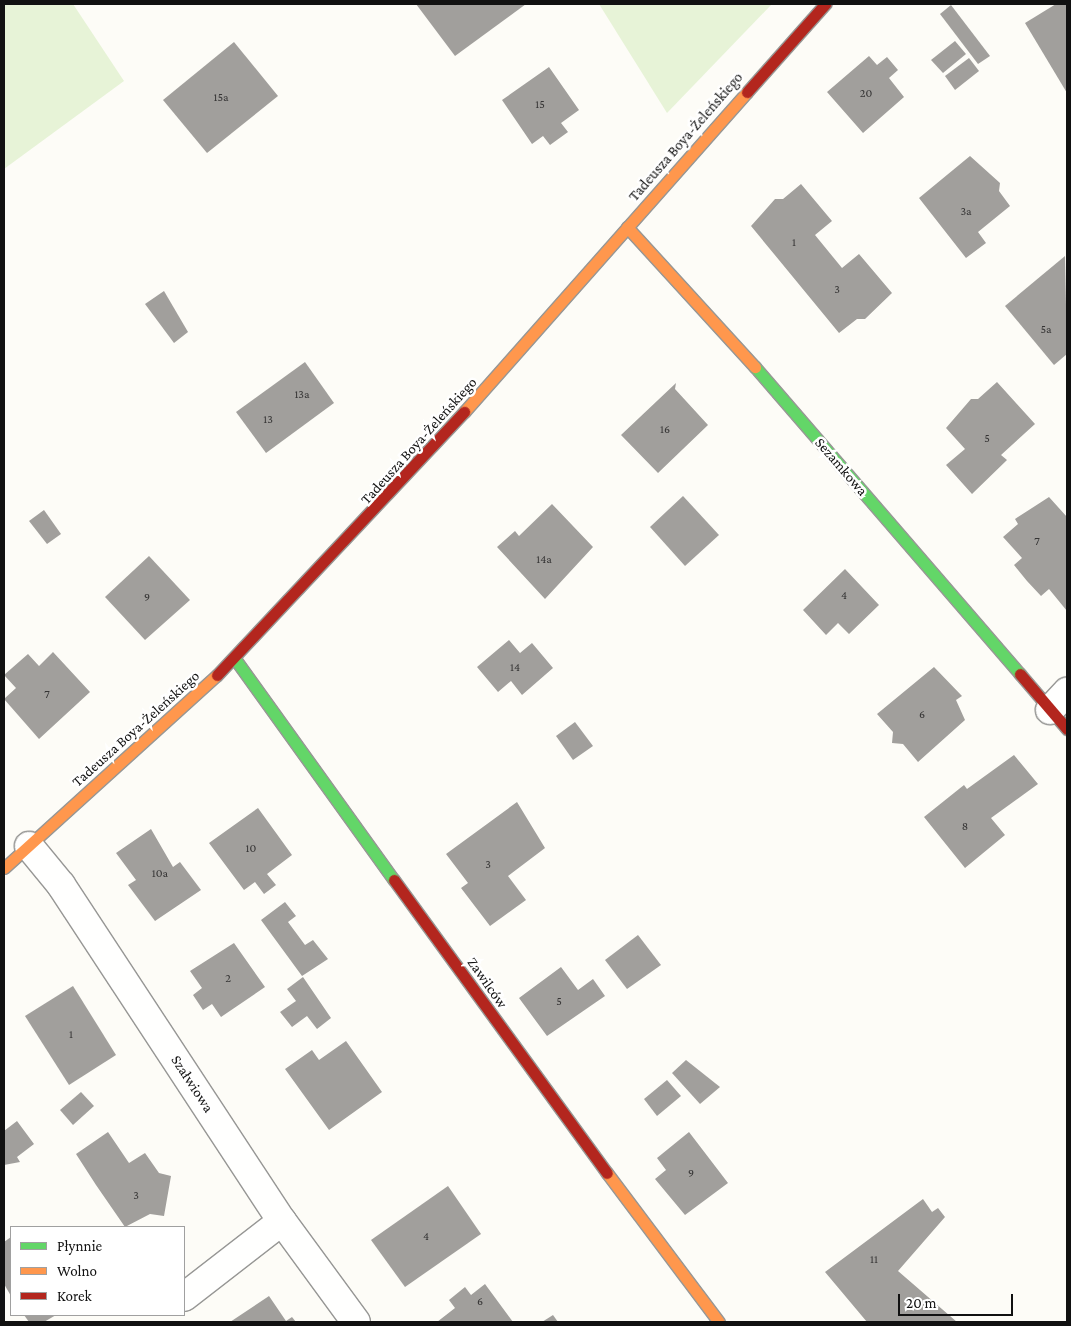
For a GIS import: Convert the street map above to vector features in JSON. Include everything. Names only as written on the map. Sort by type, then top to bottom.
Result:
[{"type":"street","name":"Tadeusza Boya-Żeleńskiego","points":[[4,868],[235,658],[380,506],[826,4]]},
{"type":"street","name":"Sezamkowa","points":[[627,227],[669,268],[1062,710]]},
{"type":"street","name":"Zawilców","points":[[235,658],[554,1103],[719,1322]]},
{"type":"street","name":"Szałwiowa","points":[[29,846],[61,884],[282,1221],[356,1322]]},
{"type":"street","points":[[185,1296],[282,1221]]},
{"type":"green space","points":[[4,4],[73,4],[124,81],[4,169]]},
{"type":"green space","points":[[599,4],[772,4],[667,113]]},
{"type":"building","points":[[416,4],[526,4],[455,56]]},
{"type":"building","points":[[1056,4],[1067,4],[1067,93],[1025,23]]},
{"type":"building","points":[[951,5],[990,56],[978,64],[940,14]]},
{"type":"building","points":[[955,41],[966,54],[943,73],[931,60]]},
{"type":"building","points":[[234,42],[278,96],[207,153],[163,100]]},
{"type":"building","points":[[869,56],[877,65],[887,57],[898,70],[889,78],[904,97],[863,133],[827,92]]},
{"type":"building","points":[[969,58],[979,71],[955,90],[945,76]]},
{"type":"building","points":[[549,67],[579,110],[561,123],[568,132],[550,145],[543,136],[532,144],[502,100]]},
{"type":"building","points":[[970,156],[1000,183],[999,191],[1010,206],[978,232],[986,243],[966,258],[919,198]]},
{"type":"building","points":[[801,184],[832,221],[815,235],[842,268],[859,254],[892,293],[865,319],[857,319],[839,333],[751,226],[775,199],[783,199]]},
{"type":"building","points":[[1065,256],[1067,354],[1054,365],[1005,306]]},
{"type":"building","points":[[164,291],[188,332],[174,343],[145,304]]},
{"type":"building","points":[[305,362],[334,403],[266,453],[236,412]]},
{"type":"building","points":[[997,382],[1035,424],[1001,455],[1007,460],[972,494],[946,465],[965,449],[946,428],[971,399],[978,399]]},
{"type":"building","points":[[676,383],[675,389],[708,425],[658,473],[621,435]]},
{"type":"building","points":[[683,496],[719,535],[685,566],[650,527]]},
{"type":"building","points":[[1049,497],[1067,517],[1067,611],[1049,589],[1041,596],[1027,581],[1014,565],[1022,558],[1003,537],[1018,524],[1015,519]]},
{"type":"building","points":[[552,504],[593,547],[545,599],[497,547],[515,531],[519,536]]},
{"type":"building","points":[[44,510],[61,534],[47,544],[29,521]]},
{"type":"building","points":[[149,556],[190,600],[145,640],[105,597]]},
{"type":"building","points":[[845,569],[879,605],[849,634],[838,623],[826,635],[803,610]]},
{"type":"building","points":[[509,640],[520,653],[532,643],[553,668],[522,695],[511,681],[498,692],[477,667]]},
{"type":"building","points":[[53,652],[90,692],[39,739],[4,699],[16,688],[4,675],[28,654],[39,666]]},
{"type":"building","points":[[934,667],[962,696],[956,700],[965,720],[918,762],[903,744],[892,743],[893,732],[877,714]]},
{"type":"building","points":[[575,722],[593,746],[573,760],[556,736]]},
{"type":"building","points":[[1014,755],[1038,784],[991,818],[1005,835],[965,868],[924,817],[964,785],[967,789]]},
{"type":"building","points":[[517,802],[545,848],[508,876],[526,900],[490,926],[461,888],[468,883],[446,854]]},
{"type":"building","points":[[258,808],[292,855],[267,874],[276,885],[264,894],[255,882],[244,890],[209,843]]},
{"type":"building","points":[[151,829],[173,867],[180,862],[201,890],[155,921],[128,885],[136,880],[116,853]]},
{"type":"building","points":[[285,902],[296,916],[288,922],[305,945],[313,940],[328,959],[302,976],[261,920]]},
{"type":"building","points":[[638,935],[661,965],[627,989],[605,960]]},
{"type":"building","points":[[234,943],[265,987],[221,1017],[212,1004],[203,1010],[193,995],[202,988],[190,971]]},
{"type":"building","points":[[561,967],[578,990],[593,979],[605,996],[547,1036],[519,998]]},
{"type":"building","points":[[303,977],[331,1018],[317,1029],[307,1016],[292,1027],[280,1012],[296,1001],[287,989]]},
{"type":"building","points":[[73,986],[116,1055],[69,1085],[25,1016]]},
{"type":"building","points":[[346,1041],[382,1092],[329,1130],[285,1069],[312,1050],[319,1060]]},
{"type":"building","points":[[686,1060],[720,1087],[700,1104],[672,1073]]},
{"type":"building","points":[[667,1080],[681,1096],[657,1116],[644,1099]]},
{"type":"building","points":[[81,1092],[94,1106],[73,1125],[60,1110]]},
{"type":"building","points":[[17,1121],[34,1144],[17,1157],[20,1162],[4,1165],[4,1131]]},
{"type":"building","points":[[108,1132],[129,1163],[145,1153],[159,1173],[171,1176],[164,1216],[150,1214],[124,1226],[76,1154]]},
{"type":"building","points":[[689,1132],[728,1183],[685,1215],[655,1179],[666,1170],[657,1158]]},
{"type":"building","points":[[448,1186],[481,1234],[405,1287],[371,1240]]},
{"type":"building","points":[[923,1199],[932,1212],[938,1208],[945,1217],[898,1271],[957,1322],[867,1322],[825,1272]]},
{"type":"building","points":[[10,1238],[10,1294],[4,1284],[4,1242]]},
{"type":"building","points":[[485,1284],[513,1322],[437,1322],[455,1308],[449,1300],[465,1287],[471,1295]]},
{"type":"building","points":[[269,1296],[286,1321],[292,1317],[296,1322],[230,1322]]},
{"type":"building","points":[[553,1315],[558,1322],[542,1322]]},
{"type":"building","points":[[25,1316],[54,1316],[44,1322],[29,1322]]},
{"type":"traffic: fast","points":[[755,367],[1020,674]]},
{"type":"traffic: fast","points":[[235,659],[394,880]]},
{"type":"traffic: slow","points":[[464,412],[747,92]]},
{"type":"traffic: slow","points":[[627,227],[755,367]]},
{"type":"traffic: slow","points":[[4,868],[217,675]]},
{"type":"traffic: slow","points":[[607,1173],[719,1322]]},
{"type":"traffic: jam","points":[[747,92],[825,4]]},
{"type":"traffic: jam","points":[[217,675],[464,412]]},
{"type":"traffic: jam","points":[[1020,674],[1067,729]]},
{"type":"traffic: jam","points":[[394,880],[607,1173]]}]
